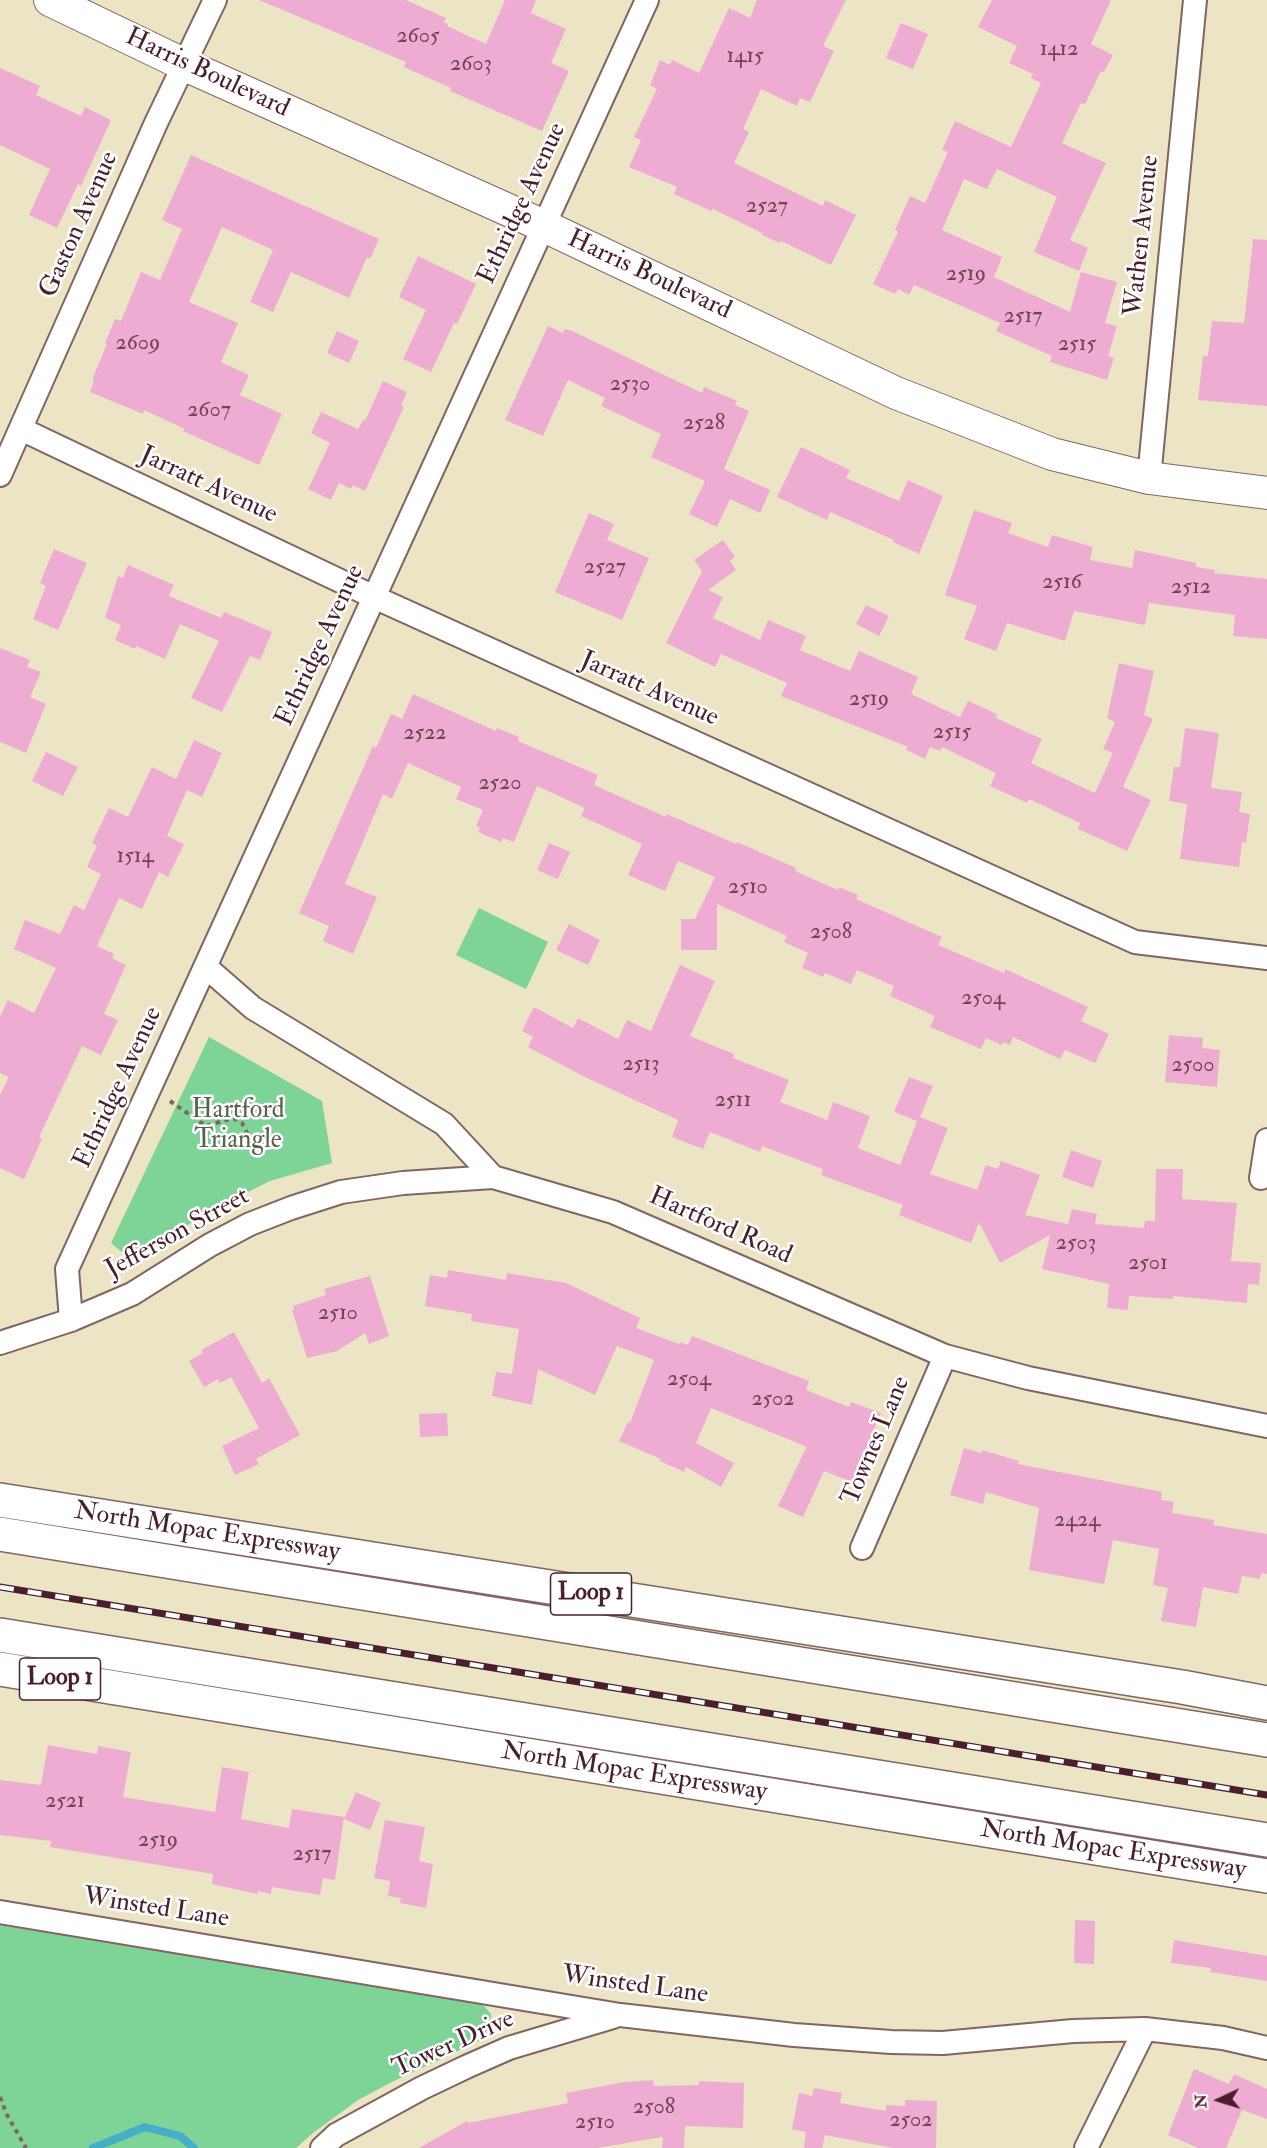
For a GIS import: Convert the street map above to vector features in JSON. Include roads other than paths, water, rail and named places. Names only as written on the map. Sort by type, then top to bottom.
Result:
[{"type":"highway","name":"North Mopac Expressway","points":[[0,1500],[1182,1687],[1267,1703]]},
{"type":"highway","points":[[0,1534],[1267,1740]]},
{"type":"highway","points":[[0,1635],[1267,1840]]},
{"type":"highway","name":"North Mopac Expressway","points":[[0,1669],[1267,1876]]},
{"type":"highway","points":[[1182,1687],[1267,1689]]},
{"type":"street","name":"Harris Boulevard","points":[[50,0],[185,65],[544,226],[896,393],[1052,454],[1149,478],[1267,493]]},
{"type":"street","name":"Gaston Avenue","points":[[0,475],[156,123],[215,0]]},
{"type":"street","name":"Ethridge Avenue","points":[[71,1320],[67,1269],[647,0]]},
{"type":"street","name":"Wathen Avenue","points":[[1149,478],[1195,0]]},
{"type":"street","name":"Jarratt Avenue","points":[[21,429],[374,597],[1135,942],[1267,958]]},
{"type":"street","points":[[206,967],[254,1008],[444,1124],[493,1177]]},
{"type":"street","points":[[1262,1178],[1267,1140]]},
{"type":"street","name":"Jefferson Street","points":[[0,1343],[71,1320],[132,1294],[210,1245],[250,1224],[291,1208],[341,1192],[403,1183],[493,1177]]},
{"type":"street","name":"Hartford Road","points":[[493,1177],[613,1212],[945,1356],[1028,1378],[1267,1426]]},
{"type":"street","name":"Townes Lane","points":[[862,1548],[945,1356]]},
{"type":"street","name":"Winsted Lane","points":[[0,1912],[620,2015],[794,2035],[891,2042],[944,2043],[1073,2031],[1145,2029],[1223,2038],[1267,2048]]},
{"type":"street","name":"Tower Drive","points":[[322,2148],[336,2135],[386,2107],[498,2053],[620,2015]]},
{"type":"street","points":[[1086,2148],[1145,2029]]},
{"type":"waterway","points":[[93,2148],[145,2127],[180,2136],[194,2148]]},
{"type":"railway","points":[[0,1587],[1267,1795]]},
{"type":"park label","name":"Hartford Triangle","points":[[238,1126]]}]
